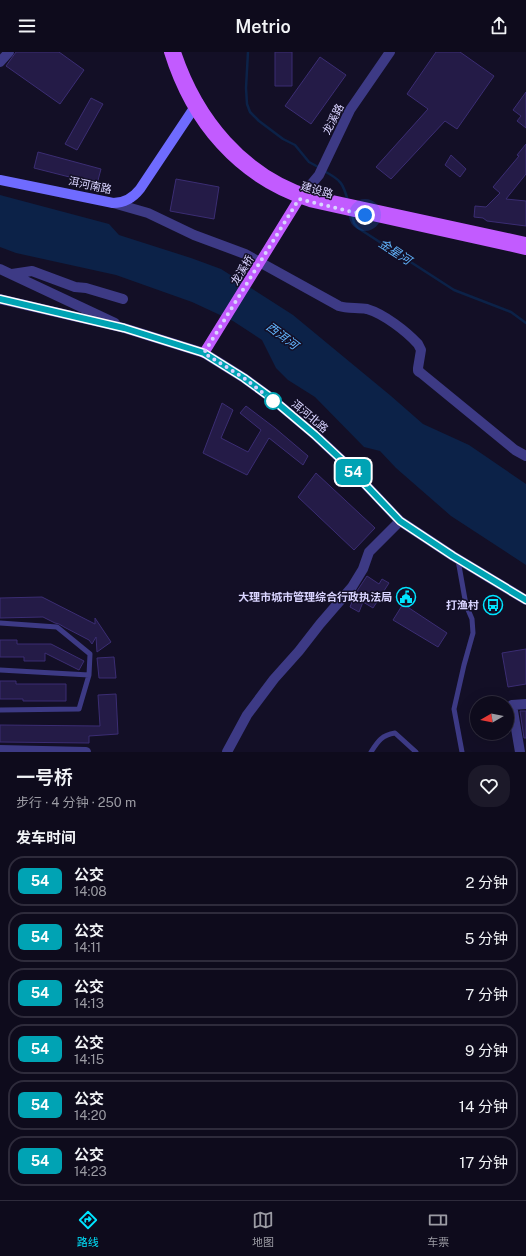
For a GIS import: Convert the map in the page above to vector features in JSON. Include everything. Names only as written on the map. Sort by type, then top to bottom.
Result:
[{"type":"main road","name":"建设路","points":[[169,52],[182,87],[196,106],[215,139],[240,164],[264,181],[302,196],[526,250]]},
{"type":"main road","name":"建设路","points":[[176,52],[196,106]]},
{"type":"main road","name":"洱河南路","points":[[0,180],[113,203],[126,201],[136,194],[196,106]]},
{"type":"main road","name":"龙溪桥","points":[[204,353],[302,196]]},
{"type":"main road","name":"建设路","points":[[365,211],[526,242]]},
{"type":"street","points":[[0,62],[9,52]]},
{"type":"street","name":"龙溪路","points":[[302,196],[319,175],[350,110],[390,52]]},
{"type":"street","points":[[113,203],[148,213],[194,235],[244,254],[339,306],[345,308],[365,309],[386,318],[418,344],[421,350],[418,368],[421,374],[515,450],[526,456]]},
{"type":"street","points":[[0,269],[124,328]]},
{"type":"street","points":[[12,274],[32,271],[75,287],[86,288],[123,299]]},
{"type":"street","name":"洱河北路","points":[[0,299],[124,328],[204,353],[244,378],[270,397],[315,435],[344,462],[400,521],[458,559],[526,600]]},
{"type":"street","points":[[227,752],[247,715],[274,679],[299,652],[320,624],[352,587],[363,569],[369,552],[400,521]]},
{"type":"street","points":[[520,752],[512,705],[526,704]]},
{"type":"street","points":[[0,750],[86,752]]},
{"type":"lane","points":[[458,559],[466,605],[472,619],[474,633],[464,665],[454,709],[462,752]]},
{"type":"lane","points":[[0,623],[57,627],[90,654],[89,675],[79,709],[0,710]]},
{"type":"lane","points":[[0,670],[89,675]]},
{"type":"lane","points":[[372,752],[376,744],[386,734],[395,733],[416,752]]},
{"type":"water","name":"西洱河","points":[[0,195],[109,224],[119,235],[221,269],[293,315],[423,424],[469,445],[526,484],[526,565],[451,516],[396,468],[380,451],[364,447],[315,397],[288,380],[276,368],[262,340],[233,321],[192,302],[116,275],[16,253],[0,247]]},
{"type":"building","points":[[16,52],[59,52],[84,70],[60,104],[6,66]]},
{"type":"building","points":[[275,52],[292,52],[292,86],[275,86]]},
{"type":"building","points":[[436,52],[460,52],[494,76],[457,129],[445,121],[391,179],[376,167],[428,109],[407,94]]},
{"type":"building","points":[[320,57],[346,75],[311,124],[285,106]]},
{"type":"building","points":[[526,92],[526,128],[517,121],[521,116],[513,110]]},
{"type":"building","points":[[91,98],[103,104],[77,150],[65,144]]},
{"type":"building","points":[[526,144],[526,174],[506,199],[526,201],[526,226],[487,221],[483,218],[474,217],[475,206],[486,207],[500,193],[493,187],[519,156],[517,155]]},
{"type":"building","points":[[38,152],[101,169],[97,184],[34,168]]},
{"type":"building","points":[[451,155],[466,169],[460,177],[445,165]]},
{"type":"building","points":[[176,179],[219,187],[214,219],[170,211]]},
{"type":"building","points":[[222,403],[233,410],[221,438],[248,452],[261,430],[240,413],[246,406],[308,456],[303,465],[269,438],[247,475],[203,453]]},
{"type":"building","points":[[316,473],[375,528],[354,550],[298,497]]},
{"type":"building","points":[[367,576],[379,584],[382,579],[389,583],[373,608],[363,602],[359,612],[350,607],[355,594]]},
{"type":"building","points":[[42,597],[95,624],[95,618],[111,642],[97,652],[96,637],[92,644],[89,640],[43,617],[0,618],[0,598]]},
{"type":"building","points":[[403,604],[447,633],[438,647],[393,620]]},
{"type":"building","points":[[0,640],[17,640],[17,644],[51,644],[84,661],[79,670],[45,653],[45,661],[24,661],[24,657],[0,657]]},
{"type":"building","points":[[526,649],[526,684],[508,687],[502,653]]},
{"type":"building","points":[[114,657],[116,678],[99,678],[97,658]]},
{"type":"building","points":[[0,681],[16,681],[16,684],[66,684],[66,701],[23,701],[23,699],[0,699]]},
{"type":"building","points":[[116,694],[118,734],[89,736],[89,743],[0,742],[0,725],[100,726],[98,695]]},
{"type":"building","points":[[520,711],[526,711],[526,738],[524,738]]},
{"type":"waterway","name":"金星河","points":[[248,52],[246,88],[247,104],[250,112],[259,121],[283,139],[295,145],[309,162],[320,168]]},
{"type":"waterway","name":"金星河","points":[[324,171],[338,180],[343,186],[348,201]]},
{"type":"waterway","name":"金星河","points":[[352,214],[354,223],[358,228],[454,290],[511,312],[526,323]]},
{"type":"bus line","name":"54","points":[[0,299],[124,328],[204,353],[244,378],[270,397],[315,435],[344,462],[400,521],[453,556],[526,600]]},
{"type":"place","name":"大理市城市管理综合行政执法局","points":[[406,597]]},
{"type":"place","name":"打渔村","points":[[493,605]]},
{"type":"route","points":[[273,401],[270,397],[244,378],[204,353],[299,199],[365,215]]}]
